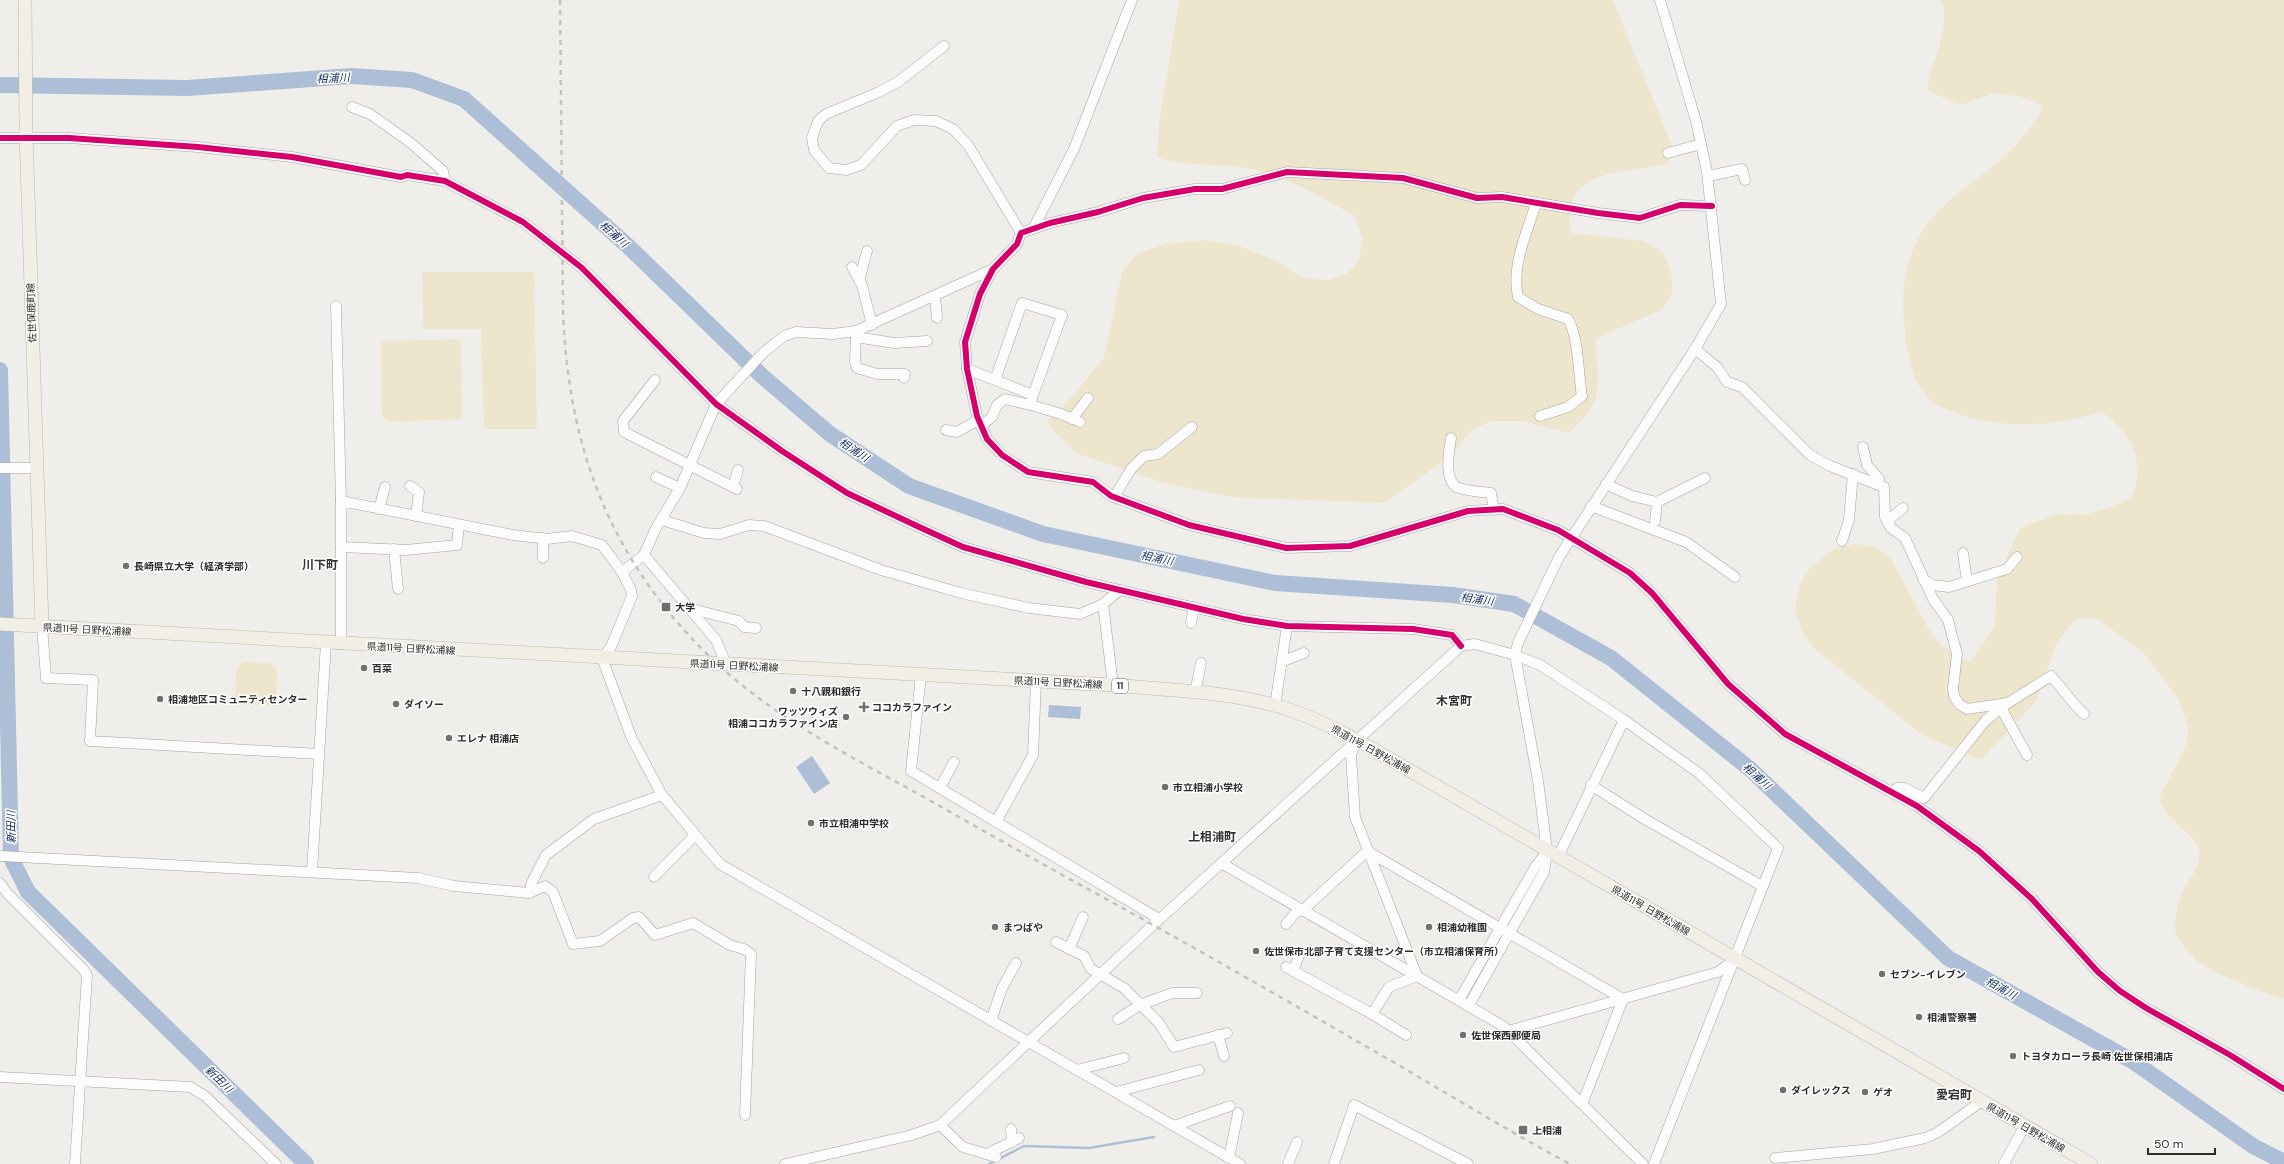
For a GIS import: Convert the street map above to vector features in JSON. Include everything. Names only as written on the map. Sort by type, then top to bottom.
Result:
[{"type":"main road","name":"佐世保鹿町線","points":[[25,0],[26,135],[33,468],[42,626]]},
{"type":"main road","name":"県道11号 日野松浦線","points":[[0,624],[341,644],[1113,685],[1215,694],[1275,706],[1326,724],[1357,740],[1982,1101],[2024,1127],[2091,1164]]},
{"type":"street","points":[[1033,229],[1074,149],[1132,0]]},
{"type":"street","points":[[1552,854],[1516,655],[1518,643],[1558,557],[1695,349],[1720,304],[1708,176],[1701,144],[1660,0]]},
{"type":"street","points":[[944,46],[892,85],[826,114],[818,121],[812,138],[814,150],[829,168],[846,170],[861,165],[897,126],[914,120],[936,122],[953,129],[968,145],[1022,233]]},
{"type":"street","points":[[352,107],[370,114],[411,143],[443,171],[445,180]]},
{"type":"street","points":[[0,138],[26,135],[198,147],[292,157],[402,177],[407,175],[445,180],[523,222],[582,268],[718,402],[825,479],[877,509],[964,547],[1120,590],[1194,608],[1243,619],[1287,626],[1413,629],[1452,635],[1461,646]]},
{"type":"street","points":[[1668,153],[1701,144]]},
{"type":"street","points":[[1708,176],[1742,169],[1745,180]]},
{"type":"street","points":[[1712,206],[1680,205],[1640,218],[1598,213],[1502,197],[1477,198],[1403,178],[1287,172],[1222,189],[1195,189],[1143,198],[1022,233],[1017,244],[993,269],[980,294],[970,321],[965,342],[966,369],[980,423],[987,439],[1002,455],[1028,472],[1094,482],[1114,497],[1189,526],[1286,548],[1350,546],[1468,511],[1503,509],[1558,530],[1630,572],[1652,593],[1728,684],[1764,718],[1785,734],[1917,806],[1979,851],[2032,899],[2098,972],[2120,991],[2146,1008],[2230,1055],[2284,1088]]},
{"type":"street","points":[[1536,203],[1516,267],[1518,297],[1538,309],[1568,319],[1574,329],[1578,373],[1582,396],[1568,407],[1540,416]]},
{"type":"street","points":[[859,281],[867,251]]},
{"type":"street","points":[[852,267],[859,281],[872,325]]},
{"type":"street","points":[[856,334],[872,325],[993,269]]},
{"type":"street","points":[[935,296],[937,318]]},
{"type":"street","points":[[995,380],[1022,303],[1062,315],[1030,405]]},
{"type":"street","points":[[336,306],[341,547],[341,644]]},
{"type":"street","points":[[622,572],[644,554],[680,488],[718,402],[764,352],[784,336],[796,332],[856,334],[894,343],[927,341]]},
{"type":"street","points":[[856,334],[855,362],[857,368],[877,374],[905,374],[904,378]]},
{"type":"street","points":[[1695,349],[1717,367],[1727,382],[1742,387],[1810,455],[1830,466],[1884,487],[1885,516],[1887,521],[1891,528],[1905,538],[1933,599],[1948,620],[1957,654],[1953,688],[1954,696],[1959,704],[1967,709],[2005,706]]},
{"type":"street","points":[[966,369],[1033,395]]},
{"type":"street","points":[[655,380],[624,421],[624,432],[735,488],[738,470]]},
{"type":"street","points":[[946,430],[959,436],[992,417],[998,405],[1005,399],[1030,405],[1076,420],[1088,398]]},
{"type":"street","points":[[1114,497],[1132,469],[1144,456],[1158,454],[1192,427]]},
{"type":"street","points":[[1451,438],[1447,462],[1453,483],[1458,488],[1491,493],[1494,510]]},
{"type":"street","points":[[1863,447],[1867,465],[1879,479],[1876,483]]},
{"type":"street","points":[[0,468],[33,468]]},
{"type":"street","points":[[1842,541],[1849,520],[1853,474]]},
{"type":"street","points":[[656,477],[680,488]]},
{"type":"street","points":[[1606,484],[1632,496],[1657,502],[1705,478]]},
{"type":"street","points":[[410,486],[419,492],[416,516]]},
{"type":"street","points":[[380,509],[385,487]]},
{"type":"street","points":[[340,501],[513,535],[543,538],[572,536],[602,545],[622,572],[631,590],[632,596],[610,647],[602,658],[629,733],[662,795],[720,864],[1240,1164]]},
{"type":"street","points":[[1655,521],[1657,502]]},
{"type":"street","points":[[1591,506],[1686,542],[1734,577]]},
{"type":"street","points":[[1887,521],[1903,508]]},
{"type":"street","points":[[662,520],[709,533],[720,534],[749,525],[764,526],[881,570],[961,593],[1029,608],[1080,614],[1103,604],[1120,590]]},
{"type":"street","points":[[341,547],[394,548],[406,550],[457,545],[459,525]]},
{"type":"street","points":[[543,538],[543,558]]},
{"type":"street","points":[[394,548],[398,589]]},
{"type":"street","points":[[1963,553],[1967,581]]},
{"type":"street","points":[[644,554],[716,640],[726,664]]},
{"type":"street","points":[[1923,578],[1932,585],[1940,587],[1967,581],[2007,569],[2017,557]]},
{"type":"street","points":[[1103,604],[1113,685]]},
{"type":"street","points":[[688,608],[739,621],[744,627],[756,628]]},
{"type":"street","points":[[1190,623],[1194,608]]},
{"type":"street","points":[[42,626],[46,678],[93,680],[90,741],[319,754]]},
{"type":"street","points":[[1275,706],[1283,661],[1287,626]]},
{"type":"street","points":[[312,871],[326,643]]},
{"type":"street","points":[[785,1164],[912,1135],[940,1125],[1159,919],[1461,646],[1475,644],[1516,655],[1540,665],[1624,720],[1700,774],[1778,848],[1762,886],[1736,959],[1654,1164]]},
{"type":"street","points":[[1283,661],[1304,653]]},
{"type":"street","points":[[1195,693],[1201,664]]},
{"type":"street","points":[[921,675],[911,771],[1159,919]]},
{"type":"street","points":[[1893,793],[1897,788],[1905,788],[1924,798],[1986,720],[2052,676],[2070,698],[2072,703],[2084,714]]},
{"type":"street","points":[[996,822],[1033,755],[1036,681]]},
{"type":"street","points":[[2005,706],[2027,755]]},
{"type":"street","points":[[1459,1000],[1544,872],[1552,854],[1591,785],[1624,720]]},
{"type":"street","points":[[1357,740],[1351,755],[1355,817],[1367,852],[1417,976]]},
{"type":"street","points":[[940,788],[954,762]]},
{"type":"street","points":[[1591,785],[1643,818],[1762,886]]},
{"type":"street","points":[[529,892],[532,882],[546,855],[594,819],[662,795]]},
{"type":"street","points":[[654,877],[695,834]]},
{"type":"street","points":[[1286,924],[1367,852]]},
{"type":"street","points":[[1367,852],[1623,999]]},
{"type":"street","points":[[0,856],[312,871],[418,878],[454,886],[529,892],[545,886],[553,892],[573,944],[600,941],[633,918],[639,917],[655,935],[693,923],[730,945],[752,954],[745,1115]]},
{"type":"street","points":[[1221,863],[1503,1026],[1583,1102],[1643,1164]]},
{"type":"street","points":[[0,883],[7,893],[84,969],[87,975],[74,1164]]},
{"type":"street","points":[[1069,949],[1083,917]]},
{"type":"street","points":[[1469,1005],[1505,930]]},
{"type":"street","points":[[1056,942],[1084,956],[1091,969],[1124,988],[1159,1023],[1174,1047],[1223,1034],[1224,1056]]},
{"type":"street","points":[[1299,956],[1289,969],[1372,1014],[1406,1035]]},
{"type":"street","points":[[1508,1031],[1718,972],[1736,959]]},
{"type":"street","points":[[991,1021],[1002,988],[1016,963]]},
{"type":"street","points":[[1372,1014],[1389,987],[1417,976]]},
{"type":"street","points":[[1118,1019],[1140,1005],[1172,993],[1195,995]]},
{"type":"street","points":[[1583,1102],[1623,999]]},
{"type":"street","points":[[1077,1070],[1124,1058]]},
{"type":"street","points":[[1116,1092],[1199,1070]]},
{"type":"street","points":[[0,1077],[190,1087],[205,1096],[276,1164]]},
{"type":"street","points":[[1775,1158],[1873,1149],[1925,1138],[1937,1133],[1982,1101]]},
{"type":"street","points":[[1334,1164],[1354,1105],[1468,1164]]},
{"type":"street","points":[[1174,1126],[1234,1110],[1229,1158]]},
{"type":"street","points":[[940,1125],[963,1146],[992,1155],[1016,1140],[1011,1129]]},
{"type":"street","points":[[2004,1164],[2024,1127]]},
{"type":"street","points":[[1288,1164],[1297,1142]]},
{"type":"shaded area","points":[[1179,0],[1613,0],[1674,151],[1667,164],[1613,173],[1589,182],[1579,190],[1572,202],[1570,209],[1571,233],[1643,241],[1663,252],[1671,272],[1673,291],[1663,309],[1595,339],[1598,377],[1596,396],[1589,412],[1569,433],[1522,421],[1492,421],[1473,429],[1448,458],[1384,503],[1231,497],[1164,483],[1078,454],[1056,433],[1047,421],[1065,405],[1104,358],[1122,271],[1137,254],[1165,244],[1206,240],[1237,245],[1274,260],[1304,278],[1328,280],[1347,274],[1358,262],[1363,239],[1355,216],[1313,193],[1285,179],[1255,170],[1240,167],[1178,162],[1157,157],[1159,123]]},
{"type":"shaded area","points":[[1939,0],[2284,0],[2284,999],[2262,992],[2214,971],[2195,959],[2176,935],[2175,921],[2179,903],[2185,887],[2195,871],[2199,859],[2199,852],[2193,839],[2167,814],[2160,796],[2184,750],[2189,730],[2179,700],[2143,652],[2097,619],[2077,618],[2057,642],[2036,701],[1981,760],[1921,734],[1814,648],[1802,632],[1795,609],[1799,586],[1809,569],[1834,549],[1855,544],[1875,547],[1890,557],[1929,630],[1942,646],[1970,662],[1995,626],[1997,579],[2020,528],[2058,514],[2083,515],[2112,507],[2131,498],[2136,485],[2137,461],[2134,450],[2129,440],[2121,430],[2102,412],[2065,421],[2046,423],[2007,424],[1988,422],[1951,411],[1932,402],[1925,394],[1914,376],[1908,356],[1903,311],[1904,287],[1912,251],[1931,219],[1949,201],[1989,170],[2011,150],[2028,131],[2042,109],[2037,102],[2017,96],[1994,93],[1961,105],[1928,91],[1930,76],[1940,46],[1943,28],[1943,3]]},
{"type":"shaded area","points":[[422,272],[534,272],[537,429],[484,429],[481,329],[423,329]]},
{"type":"shaded area","points":[[461,339],[462,419],[388,422],[382,416],[381,341]]},
{"type":"shaded area","points":[[243,662],[270,663],[277,668],[276,706],[235,703],[236,670]]},
{"type":"water","points":[[1049,705],[1081,707],[1080,719],[1048,717]]},
{"type":"water","points":[[812,756],[830,783],[814,794],[796,767]]},
{"type":"waterway","name":"相浦川","points":[[0,85],[187,88],[352,76],[412,80],[464,99],[629,247],[762,376],[830,434],[909,486],[1043,534],[1275,583],[1453,595],[1514,604],[1611,658],[1750,769],[1948,958],[2134,1062],[2253,1146],[2284,1162]]},
{"type":"waterway","name":"新田川","points":[[0,370],[11,858],[28,892],[306,1164]]},
{"type":"waterway","points":[[989,1164],[1024,1146],[1089,1148],[1154,1137]]},
{"type":"railway","points":[[560,0],[563,311],[567,360],[574,407],[584,452],[599,495],[618,536],[642,575],[670,613],[703,650],[727,673],[780,713],[807,731],[1220,963],[1570,1164]]},
{"type":"cycle path","points":[[0,138],[69,138],[198,147],[292,157],[401,177],[407,175],[445,181],[523,222],[582,268],[716,404],[782,451],[847,493],[917,526],[963,547],[1086,582],[1243,619],[1287,626],[1413,629],[1452,635],[1461,646]]},
{"type":"cycle path","points":[[1712,206],[1680,205],[1640,218],[1598,213],[1502,197],[1477,198],[1403,178],[1287,172],[1222,189],[1195,189],[1143,198],[1098,212],[1050,223],[1021,233],[1017,244],[993,269],[980,294],[965,342],[967,369],[977,416],[987,439],[1002,455],[1028,472],[1093,482],[1111,496],[1189,525],[1286,548],[1350,546],[1468,511],[1503,509],[1558,530],[1630,573],[1652,593],[1728,684],[1785,734],[1917,806],[1979,851],[2032,899],[2098,972],[2120,991],[2146,1008],[2230,1055],[2284,1089]]},
{"type":"place","name":"長崎県立大学（経済学部）","points":[[126,566]]},
{"type":"place","name":"大学","points":[[666,607]]},
{"type":"place","name":"百菜","points":[[364,668]]},
{"type":"place","name":"十八親和銀行","points":[[793,691]]},
{"type":"place","name":"相浦地区コミュニティセンター","points":[[160,699]]},
{"type":"place","name":"ダイソー","points":[[396,704]]},
{"type":"place","name":"ココカラファイン","points":[[864,707]]},
{"type":"place","name":"ワッツウィズ 相浦ココカラファイン店","points":[[846,717]]},
{"type":"place","name":"エレナ 相浦店","points":[[449,738]]},
{"type":"place","name":"市立相浦小学校","points":[[1165,787]]},
{"type":"place","name":"市立相浦中学校","points":[[811,823]]},
{"type":"place","name":"まつばや","points":[[995,927]]},
{"type":"place","name":"相浦幼稚園","points":[[1429,927]]},
{"type":"place","name":"佐世保市北部子育て支援センター（市立相浦保育所）","points":[[1256,951]]},
{"type":"place","name":"セブン-イレブン","points":[[1882,974]]},
{"type":"place","name":"相浦警察署","points":[[1919,1017]]},
{"type":"place","name":"佐世保西郵便局","points":[[1463,1035]]},
{"type":"place","name":"トヨタカローラ長崎 佐世保相浦店","points":[[2013,1056]]},
{"type":"place","name":"ダイレックス","points":[[1783,1090]]},
{"type":"place","name":"ゲオ","points":[[1865,1092]]},
{"type":"place","name":"上相浦","points":[[1523,1130]]},
{"type":"district","name":"川下町","points":[[320,565]]},
{"type":"district","name":"木宮町","points":[[1454,701]]},
{"type":"district","name":"上相浦町","points":[[1212,837]]},
{"type":"district","name":"愛宕町","points":[[1954,1095]]}]
